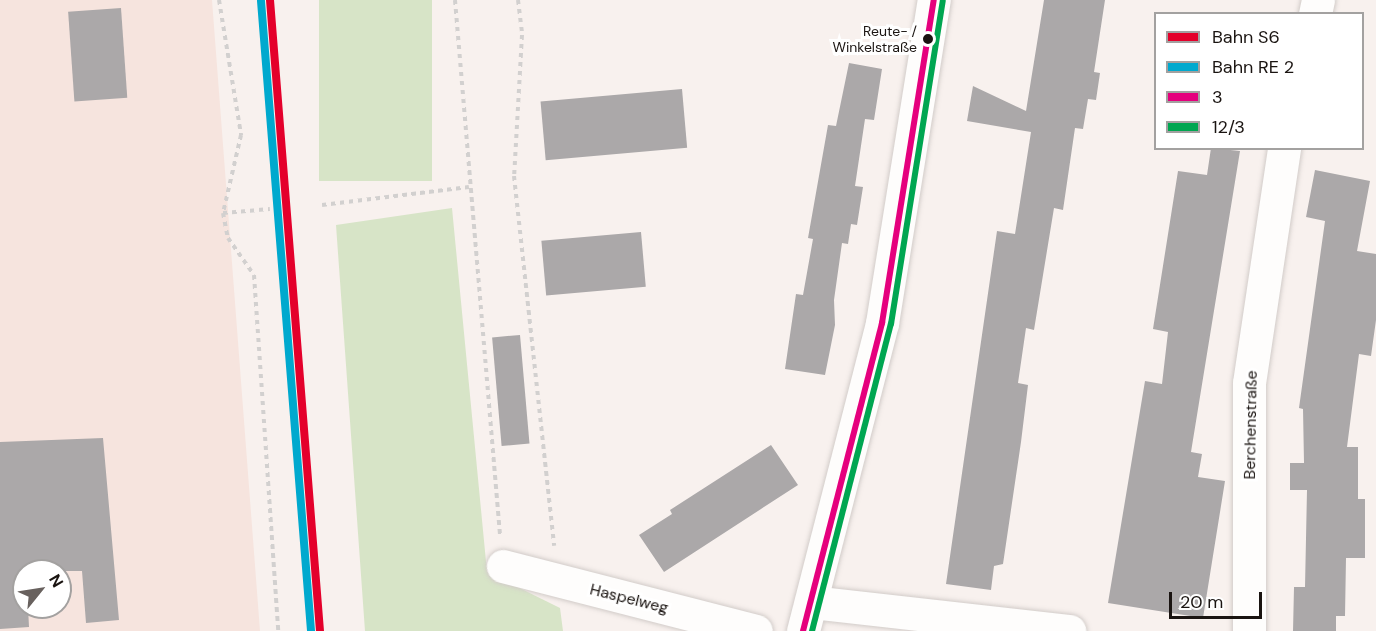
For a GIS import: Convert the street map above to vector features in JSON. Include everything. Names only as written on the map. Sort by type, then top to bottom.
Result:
[{"type":"street","points":[[934,0],[882,323],[807,616],[1069,631]]},
{"type":"street","name":"Berchenstraße","points":[[1249,631],[1249,383],[1284,150]]},
{"type":"street","name":"Haspelweg","points":[[503,566],[558,582],[756,631]]},
{"type":"path","points":[[219,0],[241,135],[223,213],[228,238],[254,275],[278,631]]},
{"type":"path","points":[[455,0],[469,187],[503,566]]},
{"type":"path","points":[[518,0],[522,35],[514,176],[558,582]]},
{"type":"path","points":[[322,205],[469,187]]},
{"type":"path","points":[[223,213],[270,209]]},
{"type":"shaded area","points":[[0,0],[212,0],[260,631],[0,631]]},
{"type":"green space","points":[[319,0],[432,0],[432,181],[319,181]]},
{"type":"green space","points":[[452,208],[487,572],[560,608],[563,631],[365,631],[336,225]]},
{"type":"building","points":[[1044,0],[1105,0],[1094,72],[1100,73],[1096,100],[1088,99],[1083,129],[1075,128],[1063,210],[1054,208],[1034,330],[1026,328],[1018,383],[1028,385],[1021,442],[1003,564],[994,566],[991,590],[946,584],[997,231],[1015,234],[1031,132],[967,121],[973,86],[1026,111]]},
{"type":"building","points":[[121,8],[127,98],[74,101],[68,12]]},
{"type":"building","points":[[849,63],[882,69],[874,120],[865,119],[855,186],[863,187],[857,225],[851,224],[848,244],[842,243],[834,300],[835,325],[825,375],[785,369],[796,294],[803,295],[813,239],[808,238],[828,125],[836,126]]},
{"type":"building","points":[[682,89],[687,148],[546,160],[541,101]]},
{"type":"building","points":[[1211,150],[1240,151],[1191,452],[1202,454],[1198,477],[1225,481],[1203,618],[1108,603],[1145,381],[1162,384],[1168,332],[1153,329],[1178,171],[1207,175]]},
{"type":"building","points":[[1315,170],[1370,181],[1357,251],[1376,254],[1376,320],[1371,356],[1359,354],[1347,447],[1358,447],[1358,499],[1365,499],[1365,558],[1346,558],[1345,616],[1336,616],[1336,631],[1293,631],[1294,587],[1305,587],[1307,490],[1290,490],[1290,463],[1304,463],[1303,409],[1299,408],[1325,221],[1306,217]]},
{"type":"building","points":[[641,232],[646,287],[546,296],[541,241]]},
{"type":"building","points":[[520,335],[529,444],[502,446],[492,337]]},
{"type":"building","points":[[103,438],[119,620],[86,623],[82,571],[72,571],[72,559],[12,559],[12,619],[29,619],[29,627],[0,629],[0,442]]},
{"type":"building","points":[[771,445],[798,485],[664,572],[639,535],[672,514],[670,510]]},
{"type":"rail line","name":"S6","points":[[270,0],[320,631]]},
{"type":"transit line","name":"3","points":[[803,631],[882,323],[934,0]]},
{"type":"transit line","points":[[261,1],[311,631]]},
{"type":"transit line","name":"12/3","points":[[812,631],[891,324],[943,1]]},
{"type":"place","name":"Reute- / Winkelstraße","points":[[928,39]]}]
